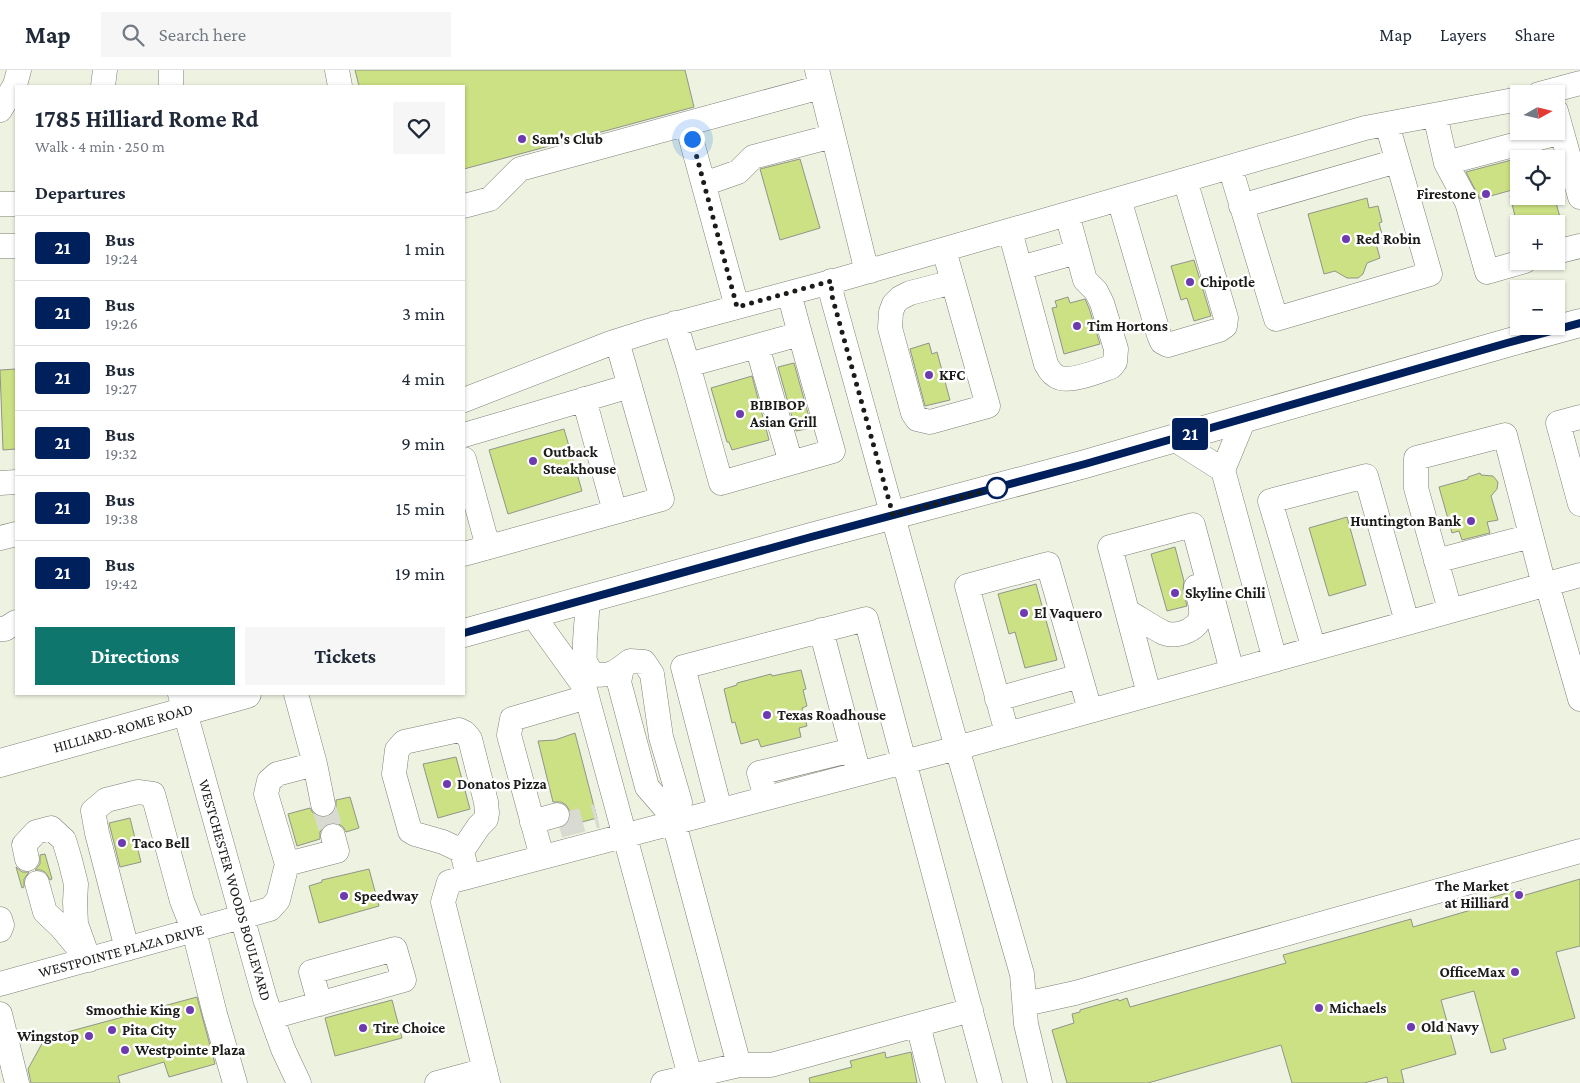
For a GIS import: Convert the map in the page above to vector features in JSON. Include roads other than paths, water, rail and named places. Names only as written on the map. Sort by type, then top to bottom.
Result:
[{"type":"main road","points":[[465,633],[1085,464],[1580,323]]},
{"type":"main road","name":"HILLIARD-ROME ROAD","points":[[0,764],[182,702],[239,695]]},
{"type":"street","points":[[0,110],[15,85],[19,70]]},
{"type":"street","points":[[103,85],[104,70]]},
{"type":"street","points":[[170,85],[171,70]]},
{"type":"street","points":[[337,70],[340,85]]},
{"type":"street","points":[[465,206],[490,199],[520,169],[687,124],[819,79],[864,260],[870,271]]},
{"type":"street","points":[[1565,94],[1580,83]]},
{"type":"street","points":[[465,400],[617,341],[675,323],[870,271],[1365,128],[1510,101]]},
{"type":"street","points":[[1435,115],[1446,163],[1467,202],[1487,272],[1510,265]]},
{"type":"street","points":[[687,124],[737,307]]},
{"type":"street","points":[[1230,167],[1276,319],[1430,274],[1387,124]]},
{"type":"street","points":[[1446,163],[1510,127]]},
{"type":"street","points":[[704,184],[738,172],[753,157],[833,136]]},
{"type":"street","points":[[1563,140],[1580,197]]},
{"type":"street","points":[[1241,206],[1398,161]]},
{"type":"street","points":[[1119,199],[1159,335],[1162,342],[1168,345],[1218,330],[1225,326],[1226,318],[1185,180]]},
{"type":"street","points":[[0,204],[15,204]]},
{"type":"street","points":[[1010,231],[1046,364],[1052,373],[1060,378],[1071,378],[1111,367],[1115,362],[1116,349],[1102,304],[1096,291],[1085,280],[1067,214]]},
{"type":"street","points":[[0,246],[15,246]]},
{"type":"street","points":[[1565,250],[1580,246]]},
{"type":"street","points":[[944,250],[988,406],[930,422],[917,418],[913,413],[890,328],[891,312],[894,304],[900,298],[910,293],[953,282]]},
{"type":"street","points":[[1020,268],[1077,252]]},
{"type":"street","points":[[831,281],[832,296],[957,748],[1022,974],[1026,1024],[1040,1083]]},
{"type":"street","points":[[675,323],[721,483],[833,451],[789,293]]},
{"type":"street","points":[[688,365],[800,334]]},
{"type":"street","points":[[465,554],[662,499],[617,341]]},
{"type":"street","points":[[757,346],[791,463]]},
{"type":"street","points":[[465,435],[630,386]]},
{"type":"street","points":[[584,399],[615,512]]},
{"type":"street","points":[[1580,417],[1558,423],[1580,504]]},
{"type":"street","points":[[1244,419],[1223,470],[1275,660]]},
{"type":"street","points":[[1450,610],[1416,488],[1416,458],[1505,435],[1531,536],[1580,699]]},
{"type":"street","points":[[1174,439],[1223,470]]},
{"type":"street","points":[[465,463],[488,547]]},
{"type":"street","points":[[1314,649],[1270,501],[1366,476],[1407,622]]},
{"type":"street","points":[[0,483],[15,482]]},
{"type":"street","points":[[1149,694],[1110,547],[1193,525],[1232,671]]},
{"type":"street","points":[[0,538],[15,534]]},
{"type":"street","points":[[1436,561],[1531,536]]},
{"type":"street","points":[[1127,611],[1166,633],[1186,632],[1195,626],[1200,620],[1202,611],[1190,567],[1200,549]]},
{"type":"street","points":[[1007,733],[967,586],[1048,564],[1090,710]]},
{"type":"street","points":[[437,1083],[487,1077],[443,902],[449,882],[957,748],[1580,575]]},
{"type":"street","points":[[588,599],[584,660],[585,692],[606,808],[624,836],[690,1076]]},
{"type":"street","points":[[532,614],[585,692]]},
{"type":"street","points":[[720,810],[683,667],[866,619],[990,1083]]},
{"type":"street","points":[[0,629],[5,629],[15,623]]},
{"type":"street","points":[[821,630],[858,774]]},
{"type":"street","points":[[584,660],[592,674],[605,676],[630,661],[644,662],[652,674],[661,736],[680,802],[667,824]]},
{"type":"street","points":[[616,671],[609,686],[638,790],[655,806],[667,824],[739,1065]]},
{"type":"street","points":[[998,699],[1080,676]]},
{"type":"street","points":[[542,857],[509,735],[512,719],[585,692]]},
{"type":"street","points":[[296,695],[315,764],[323,804]]},
{"type":"street","name":"WESTCHESTER WOODS BOULEVARD","points":[[182,702],[242,918],[272,1017],[283,1049],[299,1083]]},
{"type":"street","points":[[462,851],[443,842],[410,831],[394,774],[394,761],[397,750],[404,742],[459,730],[470,739],[486,802],[486,819],[462,851],[468,877]]},
{"type":"street","points":[[766,798],[759,773],[852,750]]},
{"type":"street","points":[[315,764],[276,774],[269,780],[266,794],[287,864],[337,850],[332,836]]},
{"type":"street","points":[[126,949],[93,811],[106,800],[138,792],[153,794],[182,901],[194,931],[234,1080]]},
{"type":"street","points":[[533,827],[558,820]]},
{"type":"street","points":[[432,839],[479,826]]},
{"type":"street","points":[[27,859],[24,845],[36,832],[52,828],[64,840],[76,884],[76,924],[89,960]]},
{"type":"street","points":[[1025,1004],[1075,993],[1580,851]]},
{"type":"street","name":"WESTPOINTE PLAZA DRIVE","points":[[0,984],[270,909],[278,900],[287,864]]},
{"type":"street","points":[[37,884],[45,912],[61,927],[89,960]]},
{"type":"street","points":[[0,919],[2,926],[0,930]]},
{"type":"street","points":[[272,1017],[320,1004]]},
{"type":"street","points":[[663,1083],[739,1065],[771,1065],[971,1010]]},
{"type":"street","points":[[0,1014],[17,1083]]},
{"type":"street","points":[[918,1025],[933,1083]]},
{"type":"tunnel","points":[[323,804],[333,836]]},
{"type":"tunnel","points":[[559,826],[597,816]]},
{"type":"place","name":"Sam's Club","points":[[522,139]]},
{"type":"place","name":"Firestone","points":[[1486,194]]},
{"type":"place","name":"Red Robin","points":[[1346,239]]},
{"type":"place","name":"Chipotle","points":[[1190,282]]},
{"type":"place","name":"Tim Hortons","points":[[1077,326]]},
{"type":"place","name":"KFC","points":[[929,375]]},
{"type":"place","name":"BIBIBOP Asian Grill","points":[[740,414]]},
{"type":"place","name":"Outback Steakhouse","points":[[533,461]]},
{"type":"place","name":"Huntington Bank","points":[[1471,521]]},
{"type":"place","name":"Skyline Chili","points":[[1175,593]]},
{"type":"place","name":"El Vaquero","points":[[1024,613]]},
{"type":"place","name":"Texas Roadhouse","points":[[767,715]]},
{"type":"place","name":"Donatos Pizza","points":[[447,784]]},
{"type":"place","name":"Taco Bell","points":[[122,843]]},
{"type":"place","name":"The Market at Hilliard","points":[[1519,895]]},
{"type":"place","name":"Speedway","points":[[344,896]]},
{"type":"place","name":"OfficeMax","points":[[1515,972]]},
{"type":"place","name":"Michaels","points":[[1319,1008]]},
{"type":"place","name":"Smoothie King","points":[[190,1010]]},
{"type":"place","name":"Old Navy","points":[[1411,1027]]},
{"type":"place","name":"Tire Choice","points":[[363,1028]]},
{"type":"place","name":"Pita City","points":[[112,1030]]},
{"type":"place","name":"Wingstop","points":[[89,1036]]},
{"type":"place","name":"Westpointe Plaza","points":[[125,1050]]}]
